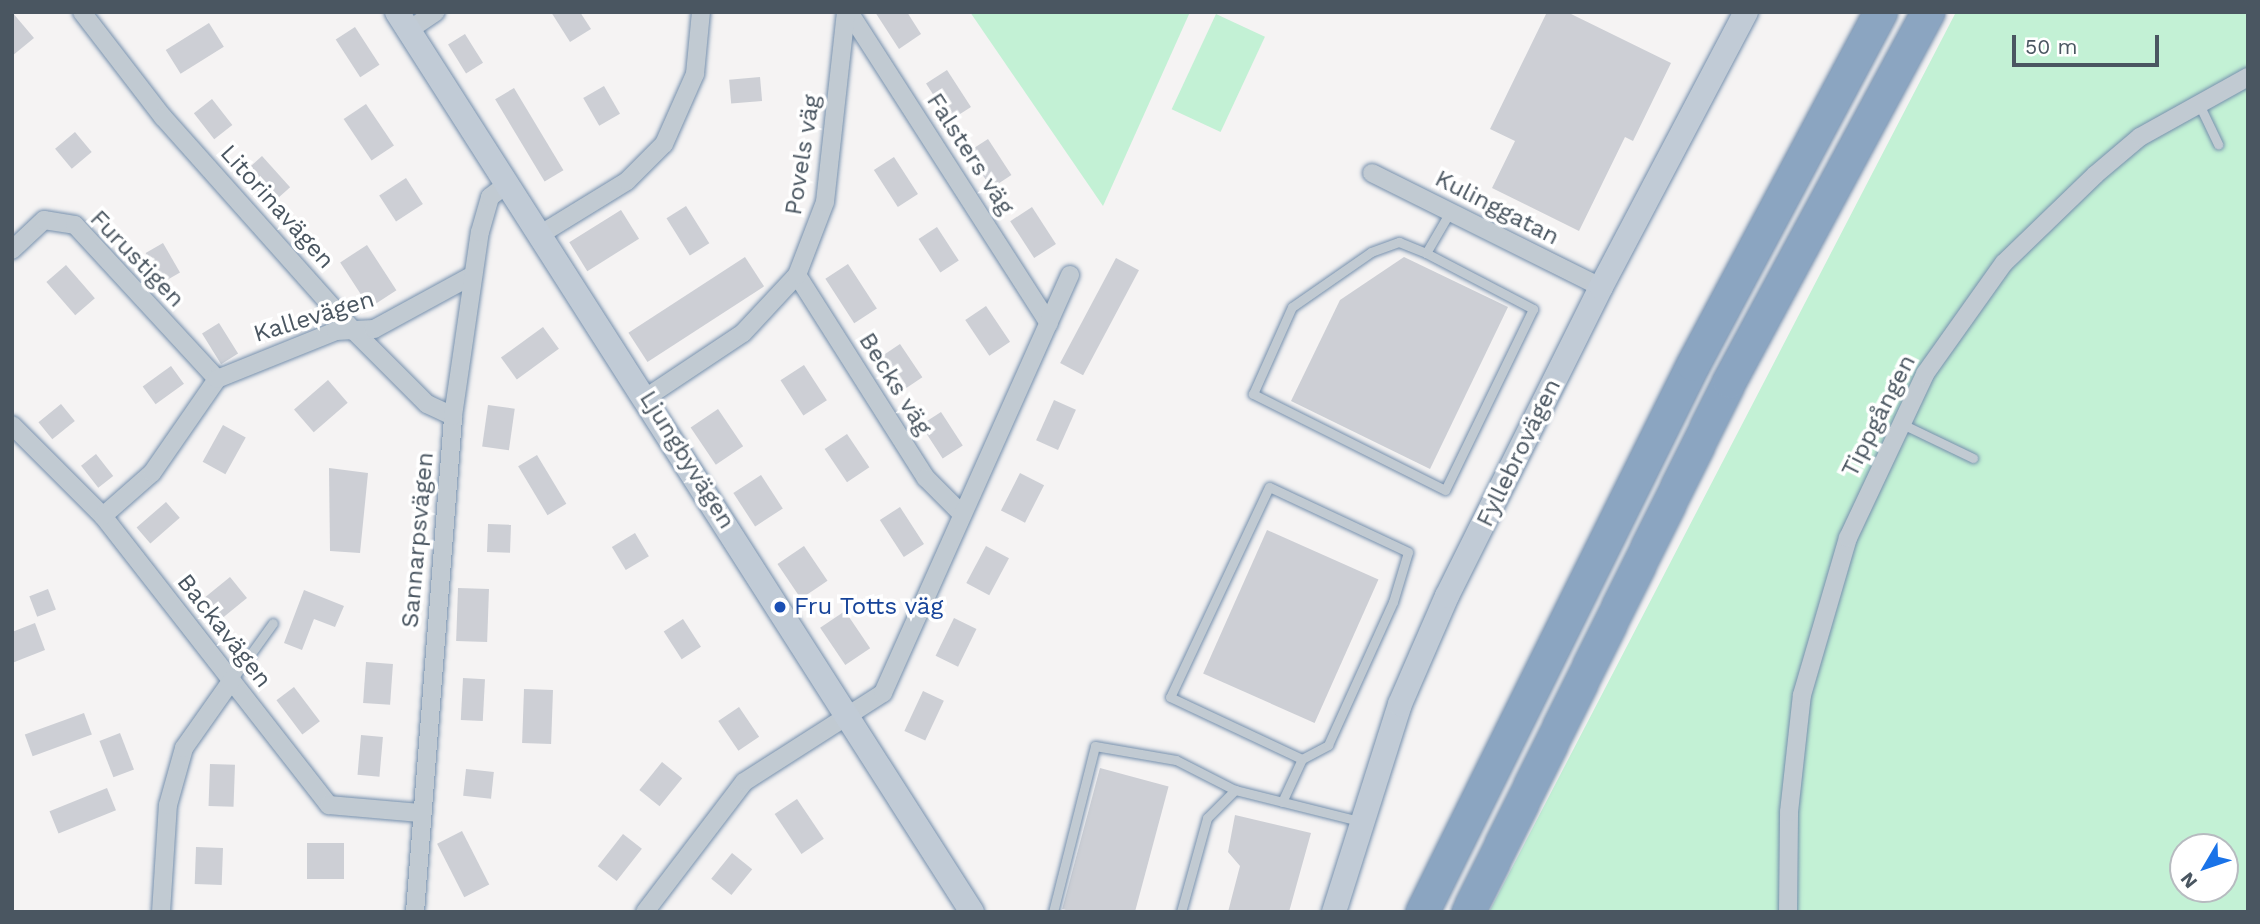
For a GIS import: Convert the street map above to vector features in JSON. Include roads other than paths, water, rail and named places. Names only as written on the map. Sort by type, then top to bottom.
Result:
[{"type":"highway","points":[[1422,912],[1699,351],[1881,12]]},
{"type":"highway","points":[[1468,912],[1729,381],[1928,12]]},
{"type":"street","name":"Litorinavägen","points":[[82,12],[163,117],[354,331],[428,404],[453,416]]},
{"type":"street","points":[[403,21],[436,12]]},
{"type":"street","points":[[541,234],[627,181],[664,144],[695,74],[701,12]]},
{"type":"street","name":"Povels väg","points":[[647,397],[743,333],[797,275],[825,202],[848,12]]},
{"type":"street","name":"Falsters väg","points":[[848,12],[1049,323]]},
{"type":"street","name":"Fyllebrovägen","points":[[1334,912],[1359,821],[1400,704],[1447,596],[1601,287],[1746,12]]},
{"type":"street","name":"Ljungbyvägen","points":[[403,21],[647,397],[972,912]]},
{"type":"street","name":"Tippgången","points":[[1788,912],[1789,812],[1802,695],[1848,538],[1925,374],[2004,263],[2140,137],[2198,102],[2248,77]]},
{"type":"street","name":"Kulinggatan","points":[[1372,173],[1601,287]]},
{"type":"street","name":"Sannarpsvägen","points":[[415,912],[420,813],[453,416],[473,275],[487,205],[507,184]]},
{"type":"street","name":"Furustigen","points":[[12,250],[44,220],[75,225],[217,379]]},
{"type":"street","name":"Kallevägen","points":[[217,379],[336,331],[374,329],[473,275]]},
{"type":"street","name":"Becks väg","points":[[797,275],[926,478],[961,513]]},
{"type":"street","points":[[645,912],[744,782],[883,693],[961,513],[1070,275]]},
{"type":"street","points":[[103,516],[159,465],[217,379]]},
{"type":"street","name":"Backavägen","points":[[12,425],[103,516],[329,805],[420,813]]},
{"type":"street","points":[[161,912],[169,806],[184,748],[232,680]]},
{"type":"lane","points":[[2198,102],[2218,144]]},
{"type":"lane","points":[[1426,253],[1450,212]]},
{"type":"lane","points":[[1399,242],[1426,253],[1533,309],[1445,489],[1253,394],[1292,307],[1371,252],[1399,242]]},
{"type":"lane","points":[[1900,423],[1973,458]]},
{"type":"lane","points":[[1282,802],[1302,759],[1328,745],[1393,602],[1408,552],[1269,487],[1170,697],[1302,759]]},
{"type":"lane","points":[[232,680],[273,623]]},
{"type":"lane","points":[[1054,912],[1095,746],[1176,760],[1235,790],[1359,821]]},
{"type":"lane","points":[[1181,912],[1207,818],[1235,790]]},
{"type":"place","name":"Fru Totts väg","points":[[780,607]]}]
